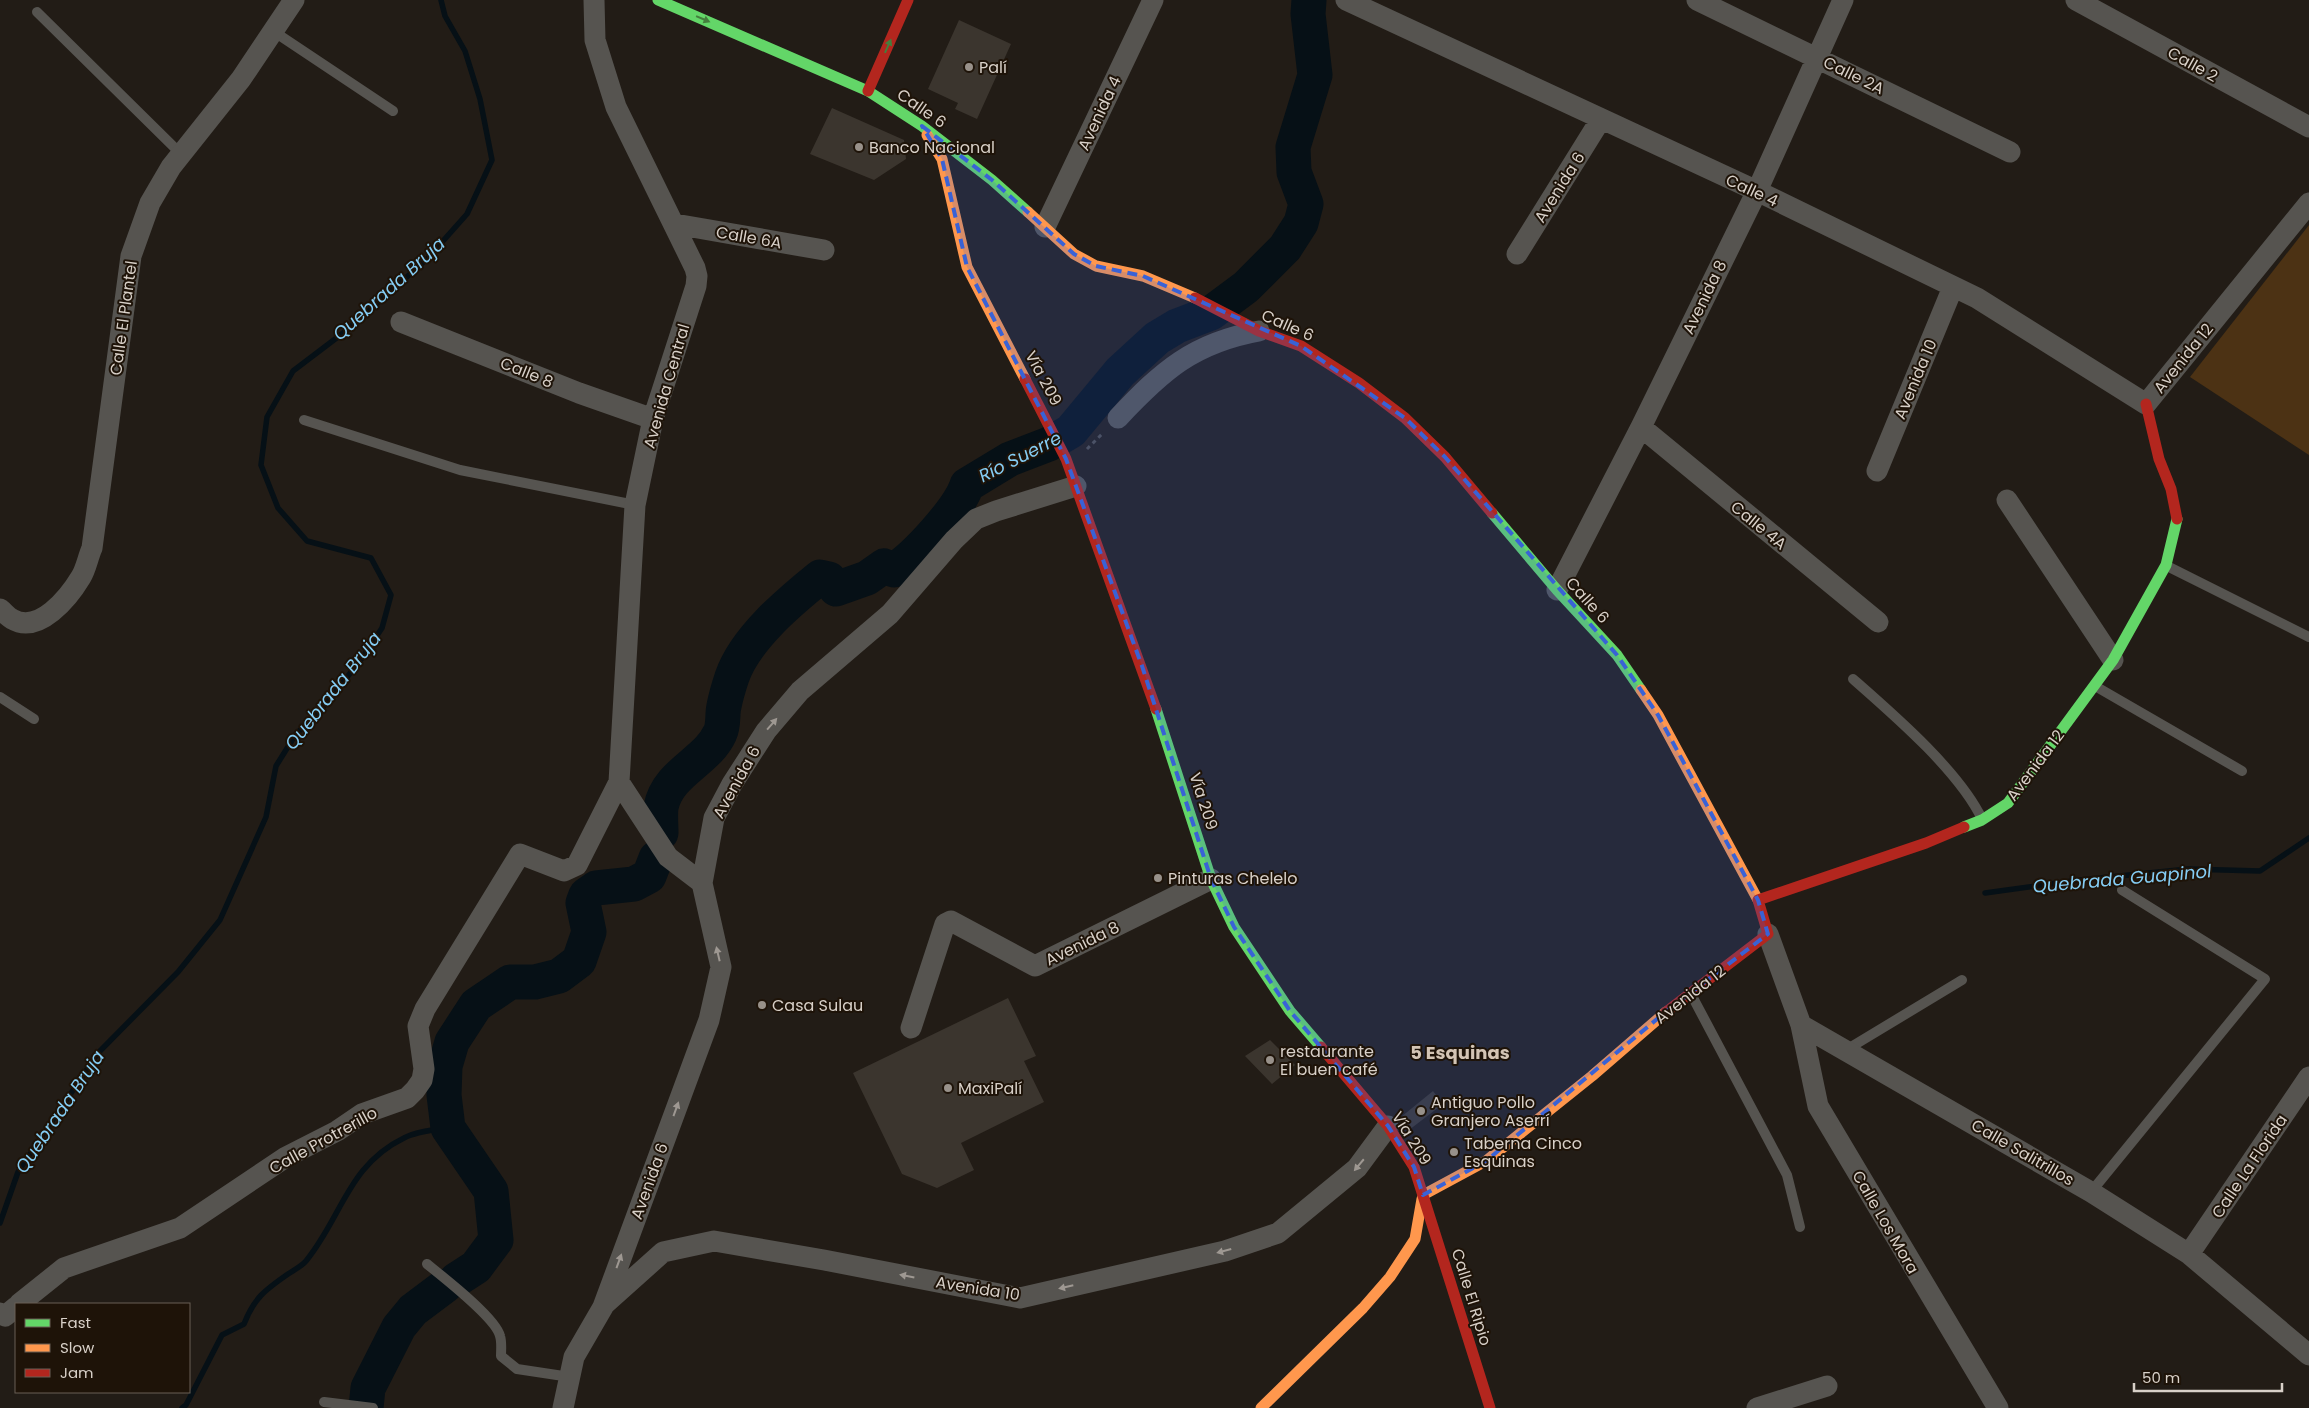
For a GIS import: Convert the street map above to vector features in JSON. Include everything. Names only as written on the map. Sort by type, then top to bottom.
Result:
[{"type":"street","name":"Calle El Plantel","points":[[0,609],[13,620],[29,623],[44,617],[66,599],[82,575],[92,548],[131,256],[150,203],[181,154],[241,79],[294,0]]},
{"type":"street","name":"Avenida Central","points":[[594,0],[595,40],[616,107],[695,268],[696,286],[653,419],[635,504],[619,782]]},
{"type":"street","name":"Calle 6","points":[[658,0],[868,91],[922,126],[992,180],[1074,254],[1096,266],[1142,276],[1202,301],[1259,331],[1301,346],[1359,383],[1405,418],[1445,457],[1557,590],[1616,655],[1658,715],[1758,900]]},
{"type":"street","points":[[868,91],[908,0]]},
{"type":"street","name":"Avenida 4","points":[[1045,227],[1153,0]]},
{"type":"street","name":"Calle 4","points":[[1346,0],[1756,191],[1977,298],[2146,404]]},
{"type":"street","name":"Calle 2A","points":[[1697,0],[1817,56],[2010,152]]},
{"type":"street","name":"Avenida 8","points":[[1557,590],[1640,427],[1756,191],[1843,0]]},
{"type":"street","name":"Calle 2","points":[[2082,1],[2309,127]]},
{"type":"street","name":"Avenida 6","points":[[1517,254],[1602,119]]},
{"type":"street","name":"Vía 209","points":[[922,126],[942,159],[967,267],[1046,418],[1072,476],[1142,666],[1211,879],[1234,927],[1290,1011],[1388,1126],[1414,1167],[1423,1195],[1414,1239],[1390,1277],[1363,1308],[1261,1408]]},
{"type":"street","name":"Avenida 12","points":[[1758,900],[1926,843],[1982,820],[2008,804],[2113,660],[2166,565],[2178,522],[2171,490],[2159,459],[2146,404],[2309,203]]},
{"type":"street","name":"Calle 6A","points":[[675,224],[824,250]]},
{"type":"street","name":"Avenida 10","points":[[1877,471],[1953,287]]},
{"type":"street","name":"Calle 8","points":[[401,322],[579,393],[653,419]]},
{"type":"street","points":[[1118,418],[1148,385],[1182,360],[1209,344],[1236,335],[1259,331]]},
{"type":"street","name":"Calle 4A","points":[[1640,427],[1878,622]]},
{"type":"street","name":"Avenida 6","points":[[602,1307],[709,1020],[721,967],[702,883],[714,818],[732,784],[766,731],[800,691],[890,614],[954,540],[976,519],[1072,476]]},
{"type":"street","points":[[2007,500],[2113,660]]},
{"type":"street","points":[[619,782],[668,857],[702,883]]},
{"type":"street","name":"Calle Protrerillo","points":[[20,1303],[64,1268],[180,1228],[286,1157],[336,1131],[362,1114],[406,1098],[416,1090],[422,1080],[424,1069],[418,1026],[425,1009],[520,854],[564,871],[577,865],[619,782]]},
{"type":"street","name":"Avenida 8","points":[[911,1028],[947,922],[951,921],[1035,966],[1211,879]]},
{"type":"street","points":[[1758,900],[1768,934],[1801,1025]]},
{"type":"street","name":"Avenida 12","points":[[1423,1195],[1486,1161],[1592,1076],[1668,1010],[1768,934]]},
{"type":"street","name":"Calle Salitrillos","points":[[1801,1025],[2091,1192],[2189,1254],[2309,1355]]},
{"type":"street","name":"Calle Los Mora","points":[[1801,1025],[1818,1106],[1998,1408]]},
{"type":"street","name":"Calle La Florida","points":[[2189,1254],[2309,1077]]},
{"type":"street","name":"Avenida 10","points":[[602,1307],[662,1252],[714,1241],[1020,1298],[1225,1251],[1278,1233],[1357,1168],[1388,1126]]},
{"type":"street","name":"Calle El Ripio","points":[[1423,1195],[1490,1408]]},
{"type":"street","points":[[563,1408],[574,1357],[602,1307]]},
{"type":"street","points":[[0,1313],[5,1316],[15,1308]]},
{"type":"street","points":[[1757,1408],[1827,1386]]},
{"type":"lane","points":[[37,12],[181,154]]},
{"type":"lane","points":[[273,31],[393,111]]},
{"type":"lane","points":[[304,420],[460,470],[635,504]]},
{"type":"lane","points":[[2166,565],[2309,637]]},
{"type":"lane","points":[[1853,679],[1889,711],[1944,767],[1974,802],[1982,820]]},
{"type":"lane","points":[[2094,686],[2242,770]]},
{"type":"lane","points":[[0,697],[34,719]]},
{"type":"lane","points":[[2091,1192],[2265,979],[2122,890]]},
{"type":"lane","points":[[1846,1050],[1962,980]]},
{"type":"lane","points":[[1690,993],[1787,1175],[1800,1226]]},
{"type":"lane","points":[[427,1264],[461,1291],[490,1321],[500,1335],[501,1356],[517,1369],[570,1377]]},
{"type":"lane","points":[[324,1402],[373,1408]]},
{"type":"path","points":[[1072,476],[1118,418]]},
{"type":"highlighted area","points":[[922,126],[992,180],[1074,254],[1096,266],[1143,276],[1301,346],[1405,418],[1445,457],[1617,655],[1658,715],[1758,900],[1768,934],[1668,1010],[1486,1161],[1423,1195],[1414,1167],[1388,1126],[1290,1011],[1234,927],[1211,879],[1142,666],[1066,459],[967,267],[942,159]]},
{"type":"shaded area","points":[[2309,225],[2309,455],[2190,377]]},
{"type":"building","name":"Palí","points":[[959,20],[1011,44],[977,119],[955,109],[958,103],[928,89]]},
{"type":"building","name":"Banco Nacional","points":[[832,108],[904,140],[906,159],[874,180],[810,154]]},
{"type":"building","name":"MaxiPalí","points":[[1008,998],[1036,1056],[1024,1061],[1044,1102],[961,1143],[974,1170],[937,1188],[902,1174],[853,1073]]},
{"type":"building","name":"restaurante El buen café","points":[[1270,1040],[1295,1065],[1272,1084],[1245,1056]]},
{"type":"building","name":"Antiguo Pollo Granjero Aserrí","points":[[1433,1091],[1443,1104],[1409,1130],[1401,1117]]},
{"type":"waterway","name":"Quebrada Bruja","points":[[0,1223],[18,1172],[98,1053],[178,972],[220,920],[266,817],[276,766],[296,734],[319,712],[360,661],[382,628],[391,595],[371,558],[307,541],[278,508],[261,465],[267,417],[293,371],[347,330],[427,259],[467,214],[492,160],[480,99],[465,51],[445,16],[441,0]]},
{"type":"waterway","name":"Río Suerre","points":[[661,833],[661,807],[665,795],[679,776],[714,743],[721,730],[723,709],[738,663],[757,635],[769,622],[820,577],[829,579],[836,589],[867,578],[884,566],[894,570],[914,554],[936,531],[955,506],[967,485],[1010,459],[1049,444],[1071,431],[1120,372],[1157,338],[1177,326],[1211,313],[1246,287],[1285,248],[1301,223],[1306,204],[1294,172],[1293,147],[1315,75],[1308,14],[1309,0]]},
{"type":"waterway","name":"Quebrada Guapinol","points":[[1985,893],[2080,880],[2188,869],[2260,871],[2309,838]]},
{"type":"waterway","name":"Río Suerre","points":[[456,1280],[476,1267],[496,1240],[491,1191],[448,1128],[444,1095],[445,1066],[452,1042],[476,1005],[510,982],[535,982],[559,976],[579,961],[589,932],[583,903],[586,895],[596,888],[634,884],[649,876],[656,858]]},
{"type":"waterway","points":[[182,1408],[186,1405],[222,1335],[244,1324],[252,1307],[261,1295],[306,1261],[329,1227],[358,1177],[370,1162],[385,1149],[404,1138],[426,1131],[448,1128]]},
{"type":"waterway","name":"Río Suerre","points":[[366,1408],[368,1388],[399,1327],[413,1310],[445,1286]]},
{"type":"traffic: fast","points":[[658,0],[868,91],[922,126],[992,180],[1028,212]]},
{"type":"traffic: fast","points":[[1492,513],[1557,590],[1617,655],[1641,690]]},
{"type":"traffic: fast","points":[[1964,827],[1982,820],[2008,803],[2113,660],[2166,565],[2177,519]]},
{"type":"traffic: fast","points":[[1156,709],[1211,879],[1234,927],[1290,1011],[1321,1047]]},
{"type":"traffic: slow","points":[[927,135],[942,159],[967,267],[1025,379]]},
{"type":"traffic: slow","points":[[1028,212],[1074,254],[1096,266],[1143,276],[1195,298]]},
{"type":"traffic: slow","points":[[1641,690],[1658,715],[1758,900]]},
{"type":"traffic: slow","points":[[1423,1195],[1486,1161],[1592,1076],[1666,1012]]},
{"type":"traffic: slow","points":[[1261,1408],[1363,1308],[1390,1277],[1415,1239],[1422,1199]]},
{"type":"traffic: jam","points":[[868,91],[908,0]]},
{"type":"traffic: jam","points":[[1195,298],[1259,331],[1301,346],[1359,383],[1405,418],[1445,457],[1492,513]]},
{"type":"traffic: jam","points":[[1025,379],[1066,459],[1156,709]]},
{"type":"traffic: jam","points":[[2146,404],[2159,459],[2171,489],[2177,519]]},
{"type":"traffic: jam","points":[[1666,1012],[1768,934],[1758,900],[1926,843],[1964,827]]},
{"type":"traffic: jam","points":[[1321,1047],[1388,1126],[1414,1167],[1490,1408]]},
{"type":"place","name":"Palí","points":[[969,67]]},
{"type":"place","name":"Banco Nacional","points":[[859,147]]},
{"type":"place","name":"Pinturas Chelelo","points":[[1158,878]]},
{"type":"place","name":"Casa Sulau","points":[[762,1005]]},
{"type":"place","name":"restaurante El buen café","points":[[1270,1060]]},
{"type":"place","name":"MaxiPalí","points":[[948,1088]]},
{"type":"place","name":"Antiguo Pollo Granjero Aserrí","points":[[1421,1111]]},
{"type":"place","name":"Taberna Cinco Esquinas","points":[[1454,1152]]},
{"type":"district","name":"5 Esquinas","points":[[1460,1053]]}]
